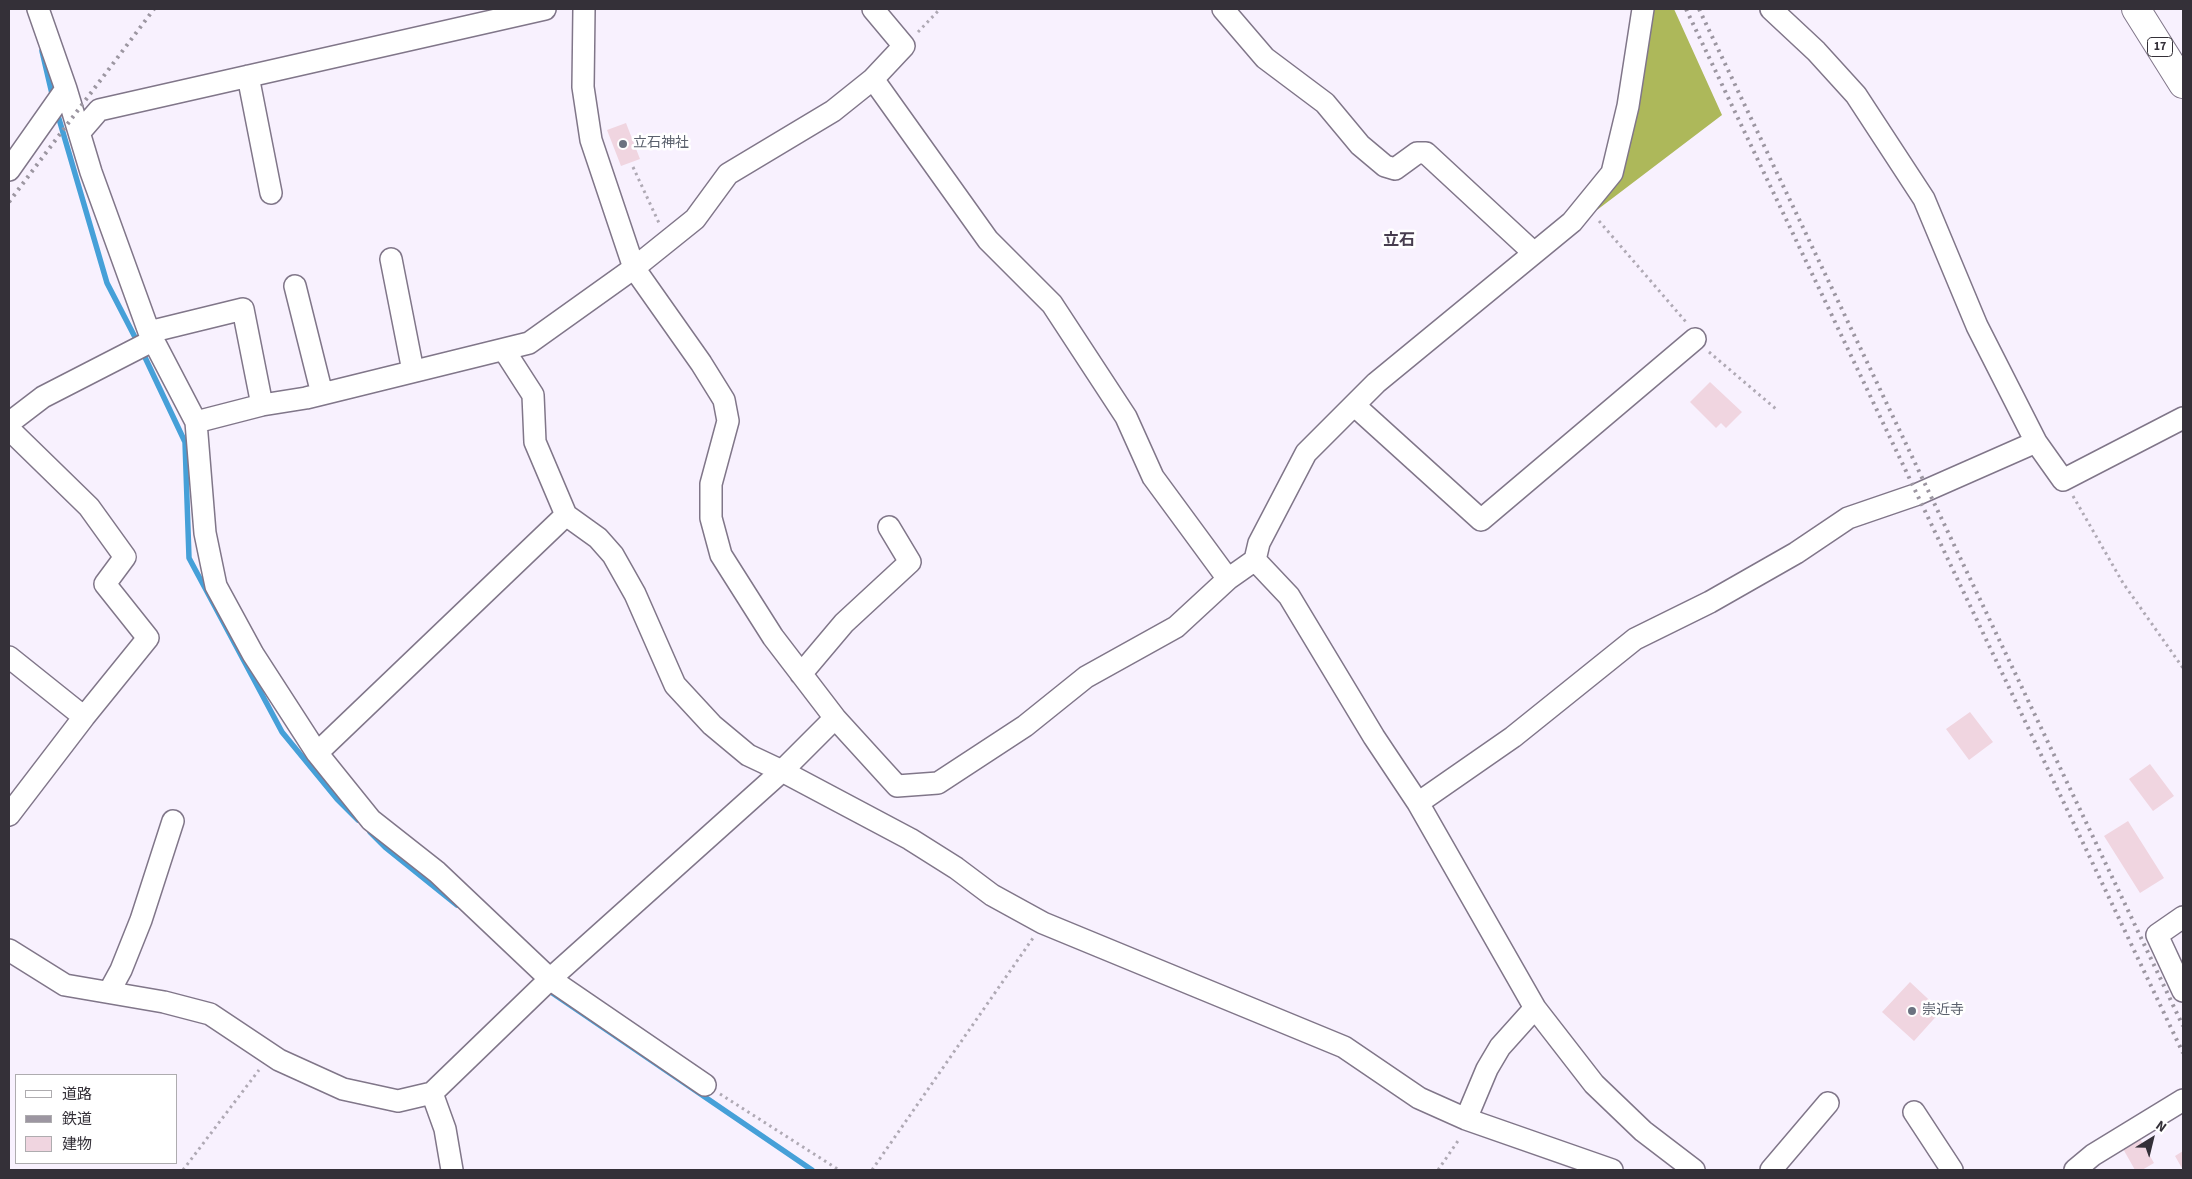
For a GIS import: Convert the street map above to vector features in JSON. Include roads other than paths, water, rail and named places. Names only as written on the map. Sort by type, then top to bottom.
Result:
[{"type":"highway","name":"17","points":[[2136,9],[2183,84]]},
{"type":"street","points":[[38,9],[66,88],[91,172],[150,336],[196,422],[205,533],[216,586],[253,654],[317,753],[371,820],[437,872],[550,979],[705,1085]]},
{"type":"street","points":[[80,132],[99,110],[545,9]]},
{"type":"street","points":[[584,9],[583,86],[591,140],[634,268],[701,363],[724,400],[728,421],[711,484],[711,518],[721,555],[773,637],[801,674],[835,718],[897,786],[938,783],[1025,726],[1086,678],[1176,627],[1228,579],[1255,560],[1259,543],[1306,453],[1376,383],[1572,222],[1612,173],[1628,106],[1642,9]]},
{"type":"street","points":[[196,422],[529,344],[634,268],[695,219],[728,174],[833,111],[873,79],[904,46],[873,9]]},
{"type":"street","points":[[1223,9],[1265,58],[1325,103],[1360,145],[1385,166],[1396,169],[1417,153],[1426,153],[1534,253]]},
{"type":"street","points":[[1771,9],[1816,51],[1856,95],[1924,199],[1977,326],[2036,442],[2064,480],[2183,418]]},
{"type":"street","points":[[248,76],[270,193]]},
{"type":"street","points":[[873,79],[988,240],[1052,304],[1126,417],[1153,478],[1228,579]]},
{"type":"street","points":[[9,170],[66,88]]},
{"type":"street","points":[[391,258],[413,371]]},
{"type":"street","points":[[295,286],[322,394]]},
{"type":"street","points":[[9,423],[43,397],[150,336],[243,309],[262,406]]},
{"type":"street","points":[[1354,405],[1481,520],[1695,340]]},
{"type":"street","points":[[504,350],[533,395],[535,442],[566,515],[598,538],[613,555],[635,594],[675,685],[712,725],[748,755],[910,839],[956,868],[992,895],[1043,923],[1344,1047],[1419,1098],[1469,1120],[1612,1170]]},
{"type":"street","points":[[9,429],[89,508],[125,558],[105,584],[148,638],[84,717],[9,815]]},
{"type":"street","points":[[1418,803],[1513,737],[1635,639],[1736,588],[1796,554],[1848,518],[1918,494],[2036,442]]},
{"type":"street","points":[[317,753],[566,515]]},
{"type":"street","points":[[801,674],[844,624],[910,562],[890,527]]},
{"type":"street","points":[[1255,560],[1289,596],[1374,737],[1418,803],[1535,1008],[1594,1084],[1644,1131],[1694,1170]]},
{"type":"street","points":[[9,657],[84,717]]},
{"type":"street","points":[[9,950],[65,985],[164,1002],[210,1014],[279,1060],[343,1089],[398,1101],[432,1093],[550,979],[782,771],[835,718]]},
{"type":"street","points":[[109,992],[121,970],[137,928],[173,821]]},
{"type":"street","points":[[2183,916],[2156,935],[2183,992]]},
{"type":"street","points":[[1469,1120],[1487,1069],[1500,1047],[1535,1008]]},
{"type":"street","points":[[432,1093],[445,1129],[452,1170]]},
{"type":"street","points":[[2075,1170],[2093,1155],[2183,1100]]},
{"type":"street","points":[[1771,1170],[1828,1103]]},
{"type":"street","points":[[1914,1112],[1952,1170]]},
{"type":"waterway","points":[[42,51],[53,98]]},
{"type":"waterway","points":[[57,112],[107,283],[138,343]]},
{"type":"waterway","points":[[142,351],[185,442],[189,558],[282,732],[337,799],[358,820]]},
{"type":"waterway","points":[[370,832],[385,847],[457,905]]},
{"type":"waterway","points":[[545,988],[812,1170]]},
{"type":"railway","points":[[9,202],[154,9]]},
{"type":"railway","points":[[1686,9],[2183,1053]]},
{"type":"railway","points":[[1699,9],[2183,1026]]},
{"type":"place","name":"立石神社","points":[[623,144]]},
{"type":"place","name":"崇近寺","points":[[1912,1011]]},
{"type":"district","name":"立石","points":[[1399,241]]}]
